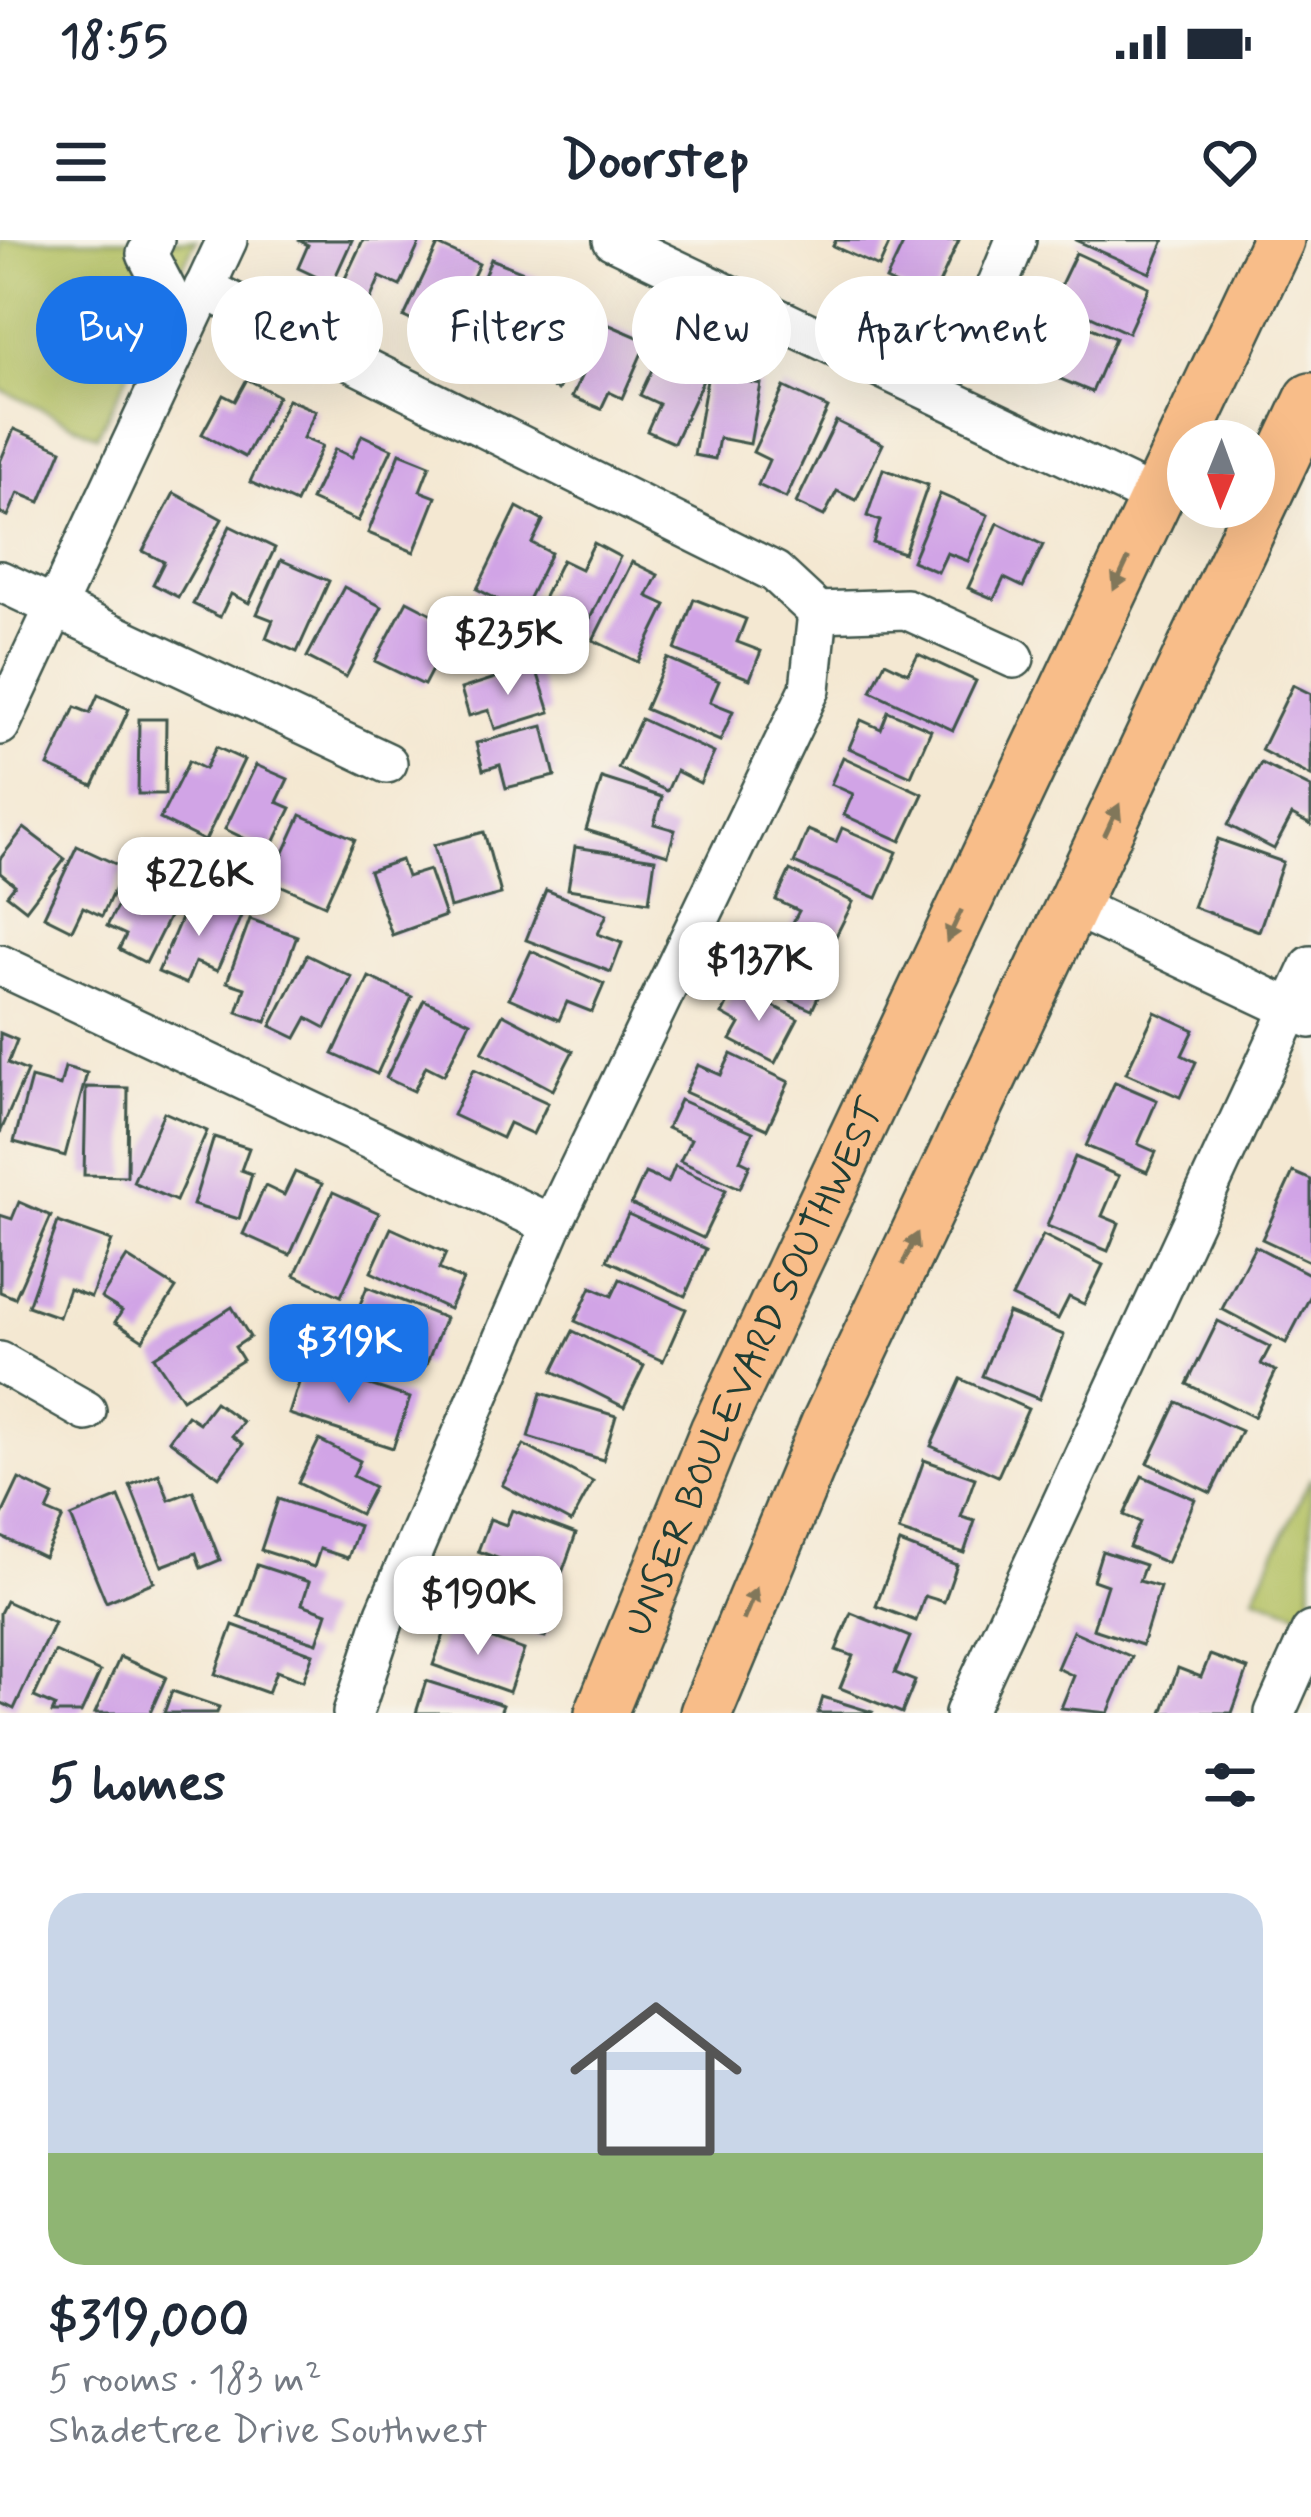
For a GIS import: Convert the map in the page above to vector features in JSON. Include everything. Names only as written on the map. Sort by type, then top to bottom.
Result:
[{"type":"main road","name":"UNSER BOULEVARD SOUTHWEST","points":[[602,1713],[716,1431],[1278,240]]},
{"type":"main road","points":[[706,1713],[826,1426],[1311,399]]},
{"type":"street","points":[[154,240],[147,254],[158,276]]},
{"type":"street","points":[[187,323],[227,240]]},
{"type":"street","points":[[613,240],[1157,499]]},
{"type":"street","points":[[1001,276],[1016,240]]},
{"type":"street","points":[[204,288],[775,572],[818,612],[906,609],[1014,658]]},
{"type":"street","points":[[0,724],[159,384]]},
{"type":"street","points":[[0,581],[387,763]]},
{"type":"street","points":[[353,1713],[386,1613],[552,1225],[810,688],[818,612]]},
{"type":"street","points":[[1071,905],[1301,1013]]},
{"type":"street","points":[[0,964],[552,1225]]},
{"type":"street","points":[[965,1713],[1301,1013],[1311,966]]},
{"type":"street","points":[[0,1362],[86,1411]]},
{"type":"street","points":[[1274,1713],[1311,1632]]},
{"type":"green space","points":[[0,240],[196,240],[178,276],[36,276],[36,384],[123,384],[97,436],[0,389]]},
{"type":"green space","points":[[1311,1477],[1311,1617],[1254,1596]]},
{"type":"building","points":[[298,240],[352,240],[336,276],[315,276],[298,268],[308,245]]},
{"type":"building","points":[[363,240],[421,240],[400,286],[383,276],[346,276]]},
{"type":"building","points":[[836,240],[891,240],[879,267],[833,246]]},
{"type":"building","points":[[905,240],[959,240],[943,276],[888,276]]},
{"type":"building","points":[[1075,240],[1164,240],[1150,273]]},
{"type":"building","points":[[438,245],[479,264],[473,276],[423,276]]},
{"type":"building","points":[[1076,253],[1149,287],[1128,333],[1090,316],[1090,276],[1065,276]]},
{"type":"building","points":[[491,259],[534,276],[484,276]]},
{"type":"building","points":[[608,324],[632,335],[632,375],[622,398],[609,392],[601,409],[572,397],[578,384],[608,384]]},
{"type":"building","points":[[1090,327],[1115,338],[1092,392],[1073,384],[1090,384]]},
{"type":"building","points":[[244,384],[256,384],[278,396],[245,457],[202,434],[223,395],[235,401]]},
{"type":"building","points":[[645,384],[701,384],[674,443],[647,431],[659,404],[640,395]]},
{"type":"building","points":[[706,384],[761,384],[750,444],[719,438],[715,459],[694,455]]},
{"type":"building","points":[[784,387],[828,408],[786,498],[758,485],[769,460],[753,452]]},
{"type":"building","points":[[288,399],[316,411],[303,438],[322,446],[296,503],[250,482]]},
{"type":"building","points":[[836,421],[883,444],[856,500],[837,491],[824,516],[796,503]]},
{"type":"building","points":[[14,429],[62,450],[40,502],[18,493],[8,516],[0,513],[0,462]]},
{"type":"building","points":[[362,435],[392,449],[358,521],[311,500],[335,449],[352,457]]},
{"type":"building","points":[[400,453],[430,465],[420,491],[436,497],[414,552],[368,533]]},
{"type":"building","points":[[883,469],[928,485],[904,553],[873,543],[880,521],[867,516]]},
{"type":"building","points":[[174,493],[222,519],[178,597],[153,584],[164,562],[143,551]]},
{"type":"building","points":[[940,494],[988,515],[968,561],[947,553],[938,572],[912,561]]},
{"type":"building","points":[[517,507],[543,521],[532,543],[551,553],[522,612],[477,589]]},
{"type":"building","points":[[998,523],[1043,545],[1023,587],[1004,578],[994,599],[968,588]]},
{"type":"building","points":[[230,526],[275,548],[249,603],[231,594],[220,617],[193,604]]},
{"type":"building","points":[[594,543],[620,557],[581,637],[535,615],[562,560],[581,569]]},
{"type":"building","points":[[281,560],[329,581],[297,652],[266,638],[273,620],[257,614]]},
{"type":"building","points":[[632,562],[658,575],[647,596],[666,605],[638,662],[593,640]]},
{"type":"building","points":[[344,587],[382,607],[346,677],[307,657]]},
{"type":"building","points":[[694,599],[746,619],[737,642],[761,651],[750,679],[675,650]]},
{"type":"building","points":[[407,601],[455,626],[424,685],[375,661]]},
{"type":"building","points":[[918,654],[976,681],[953,730],[871,691],[885,662],[908,673]]},
{"type":"building","points":[[667,658],[719,681],[710,702],[733,711],[720,741],[645,709]]},
{"type":"building","points":[[535,665],[550,712],[495,729],[489,710],[469,716],[461,689]]},
{"type":"building","points":[[1293,685],[1311,694],[1311,776],[1261,750]]},
{"type":"building","points":[[98,695],[129,709],[93,786],[48,766],[75,707],[90,713]]},
{"type":"building","points":[[888,711],[931,730],[911,776],[849,748],[861,720],[881,729]]},
{"type":"building","points":[[139,719],[166,719],[165,794],[138,794]]},
{"type":"building","points":[[641,719],[714,753],[700,783],[676,771],[667,791],[618,768]]},
{"type":"building","points":[[543,726],[555,776],[506,788],[500,765],[483,770],[476,743]]},
{"type":"building","points":[[216,747],[244,760],[205,841],[160,819],[189,761],[205,769]]},
{"type":"building","points":[[843,757],[923,794],[901,841],[844,815],[853,794],[831,784]]},
{"type":"building","points":[[1261,763],[1311,788],[1311,825],[1292,815],[1274,849],[1228,825]]},
{"type":"building","points":[[256,765],[288,779],[277,802],[291,808],[270,851],[225,829]]},
{"type":"building","points":[[602,778],[662,797],[654,824],[675,830],[668,855],[586,830]]},
{"type":"building","points":[[301,815],[355,839],[325,905],[271,881]]},
{"type":"building","points":[[24,828],[65,859],[26,910],[7,895],[15,885],[0,873],[0,859]]},
{"type":"building","points":[[842,828],[897,852],[877,898],[794,863],[808,830],[836,842]]},
{"type":"building","points":[[484,832],[501,894],[450,908],[434,845]]},
{"type":"building","points":[[1218,839],[1283,862],[1259,931],[1193,907]]},
{"type":"building","points":[[77,846],[124,868],[102,916],[83,907],[72,930],[44,916]]},
{"type":"building","points":[[575,847],[655,859],[649,902],[568,889]]},
{"type":"building","points":[[401,860],[407,877],[429,870],[445,916],[392,935],[369,871]]},
{"type":"building","points":[[790,870],[853,902],[831,946],[791,926],[799,911],[776,900]]},
{"type":"building","points":[[132,878],[177,901],[146,963],[119,949],[126,935],[107,926]]},
{"type":"building","points":[[546,890],[607,914],[598,934],[622,943],[611,972],[526,940]]},
{"type":"building","points":[[191,895],[241,916],[217,971],[195,962],[186,984],[158,972]]},
{"type":"building","points":[[250,919],[297,936],[266,1022],[237,1012],[245,988],[227,982]]},
{"type":"building","points":[[784,939],[835,961],[812,1010],[739,978],[753,947],[775,957]]},
{"type":"building","points":[[531,951],[604,984],[592,1012],[567,1002],[559,1020],[509,998]]},
{"type":"building","points":[[307,955],[352,977],[326,1028],[307,1018],[296,1038],[271,1026]]},
{"type":"building","points":[[369,977],[412,997],[377,1074],[333,1054]]},
{"type":"building","points":[[736,986],[798,1019],[775,1063],[731,1040],[740,1024],[722,1014]]},
{"type":"building","points":[[424,1000],[470,1022],[444,1075],[426,1066],[414,1091],[386,1078]]},
{"type":"building","points":[[1155,1012],[1194,1030],[1182,1055],[1196,1062],[1180,1097],[1126,1073]]},
{"type":"building","points":[[503,1014],[573,1051],[553,1090],[482,1052]]},
{"type":"building","points":[[0,1033],[17,1040],[8,1063],[27,1071],[0,1133]]},
{"type":"building","points":[[731,1054],[789,1082],[767,1129],[685,1092],[698,1065],[721,1075]]},
{"type":"building","points":[[65,1067],[87,1073],[65,1156],[14,1142],[31,1078],[60,1086]]},
{"type":"building","points":[[474,1069],[548,1103],[533,1134],[509,1123],[502,1138],[453,1115]]},
{"type":"building","points":[[1115,1082],[1157,1100],[1138,1144],[1156,1152],[1147,1172],[1086,1146]]},
{"type":"building","points":[[86,1087],[128,1088],[127,1176],[84,1175]]},
{"type":"building","points":[[680,1100],[753,1132],[740,1160],[750,1165],[740,1188],[680,1161],[691,1139],[667,1128]]},
{"type":"building","points":[[164,1112],[207,1131],[176,1201],[133,1182]]},
{"type":"building","points":[[214,1137],[249,1148],[241,1170],[252,1174],[239,1219],[193,1205]]},
{"type":"building","points":[[1075,1157],[1119,1176],[1102,1216],[1119,1223],[1108,1251],[1047,1226]]},
{"type":"building","points":[[675,1166],[726,1190],[703,1238],[631,1204],[645,1173],[668,1183]]},
{"type":"building","points":[[295,1172],[322,1184],[290,1255],[243,1234],[265,1186],[284,1195]]},
{"type":"building","points":[[1293,1172],[1311,1180],[1311,1262],[1262,1239]]},
{"type":"building","points":[[333,1192],[379,1213],[341,1296],[295,1275]]},
{"type":"building","points":[[19,1202],[51,1216],[15,1298],[0,1292],[0,1215],[12,1219]]},
{"type":"building","points":[[628,1214],[706,1249],[685,1296],[607,1260]]},
{"type":"building","points":[[58,1222],[112,1241],[91,1297],[69,1289],[59,1317],[28,1306]]},
{"type":"building","points":[[391,1228],[446,1253],[439,1269],[463,1280],[449,1309],[371,1272]]},
{"type":"building","points":[[1043,1235],[1103,1265],[1084,1304],[1069,1297],[1058,1319],[1012,1297]]},
{"type":"building","points":[[1255,1246],[1311,1275],[1311,1295],[1286,1343],[1222,1309]]},
{"type":"building","points":[[127,1257],[176,1288],[143,1340],[115,1322],[122,1311],[101,1298]]},
{"type":"building","points":[[620,1279],[686,1309],[663,1361],[575,1321],[591,1287],[612,1296]]},
{"type":"building","points":[[367,1287],[445,1318],[426,1365],[348,1335]]},
{"type":"building","points":[[232,1307],[250,1337],[235,1347],[243,1360],[182,1399],[154,1357]]},
{"type":"building","points":[[1008,1313],[1064,1335],[1039,1399],[982,1376]]},
{"type":"building","points":[[1218,1321],[1270,1347],[1261,1364],[1276,1371],[1254,1417],[1187,1384]]},
{"type":"building","points":[[573,1331],[644,1366],[624,1407],[553,1371]]},
{"type":"building","points":[[305,1364],[410,1398],[393,1448],[289,1414]]},
{"type":"building","points":[[961,1379],[1028,1409],[998,1476],[931,1446]]},
{"type":"building","points":[[541,1393],[616,1416],[603,1460],[528,1437]]},
{"type":"building","points":[[215,1402],[243,1422],[232,1436],[243,1444],[219,1477],[169,1440],[187,1415],[199,1423]]},
{"type":"building","points":[[1177,1402],[1241,1431],[1211,1493],[1148,1463]]},
{"type":"building","points":[[319,1440],[360,1461],[353,1476],[374,1487],[360,1514],[298,1483]]},
{"type":"building","points":[[524,1445],[593,1482],[571,1522],[502,1485]]},
{"type":"building","points":[[924,1460],[975,1478],[961,1517],[975,1521],[964,1553],[899,1531]]},
{"type":"building","points":[[159,1474],[169,1500],[193,1491],[220,1560],[201,1568],[196,1553],[162,1566],[130,1485]]},
{"type":"building","points":[[1142,1476],[1195,1499],[1167,1563],[1129,1547],[1140,1522],[1124,1515]]},
{"type":"building","points":[[19,1479],[54,1496],[47,1511],[63,1518],[44,1557],[0,1536],[0,1519]]},
{"type":"building","points":[[119,1497],[154,1582],[106,1602],[71,1517]]},
{"type":"building","points":[[278,1499],[359,1526],[348,1558],[320,1549],[314,1567],[261,1550]]},
{"type":"building","points":[[512,1510],[576,1534],[559,1581],[478,1551],[490,1519],[506,1525]]},
{"type":"building","points":[[900,1543],[957,1565],[944,1602],[925,1596],[916,1621],[876,1606]]},
{"type":"building","points":[[1102,1551],[1145,1565],[1139,1581],[1160,1587],[1142,1645],[1093,1629],[1107,1585],[1093,1580]]},
{"type":"building","points":[[257,1565],[309,1582],[302,1604],[327,1613],[317,1643],[239,1617]]},
{"type":"building","points":[[470,1565],[558,1589],[545,1637],[477,1618],[483,1594],[464,1589]]},
{"type":"building","points":[[6,1601],[54,1623],[14,1709],[0,1702],[0,1613]]},
{"type":"building","points":[[851,1613],[910,1637],[895,1673],[915,1681],[902,1713],[840,1688],[853,1656],[836,1650]]},
{"type":"building","points":[[448,1623],[524,1650],[509,1692],[433,1665]]},
{"type":"building","points":[[233,1625],[313,1654],[303,1681],[276,1671],[268,1693],[215,1674]]},
{"type":"building","points":[[1073,1631],[1132,1657],[1108,1713],[1061,1708],[1074,1676],[1057,1668]]},
{"type":"building","points":[[55,1652],[100,1672],[81,1713],[52,1713],[55,1706],[34,1697]]},
{"type":"building","points":[[1210,1655],[1248,1669],[1232,1713],[1162,1713],[1178,1668],[1201,1677]]},
{"type":"building","points":[[120,1657],[166,1677],[150,1713],[95,1713]]},
{"type":"building","points":[[426,1681],[503,1705],[500,1713],[416,1713]]},
{"type":"building","points":[[172,1691],[219,1707],[217,1713],[164,1713]]},
{"type":"building","points":[[823,1697],[872,1712],[818,1713]]}]
